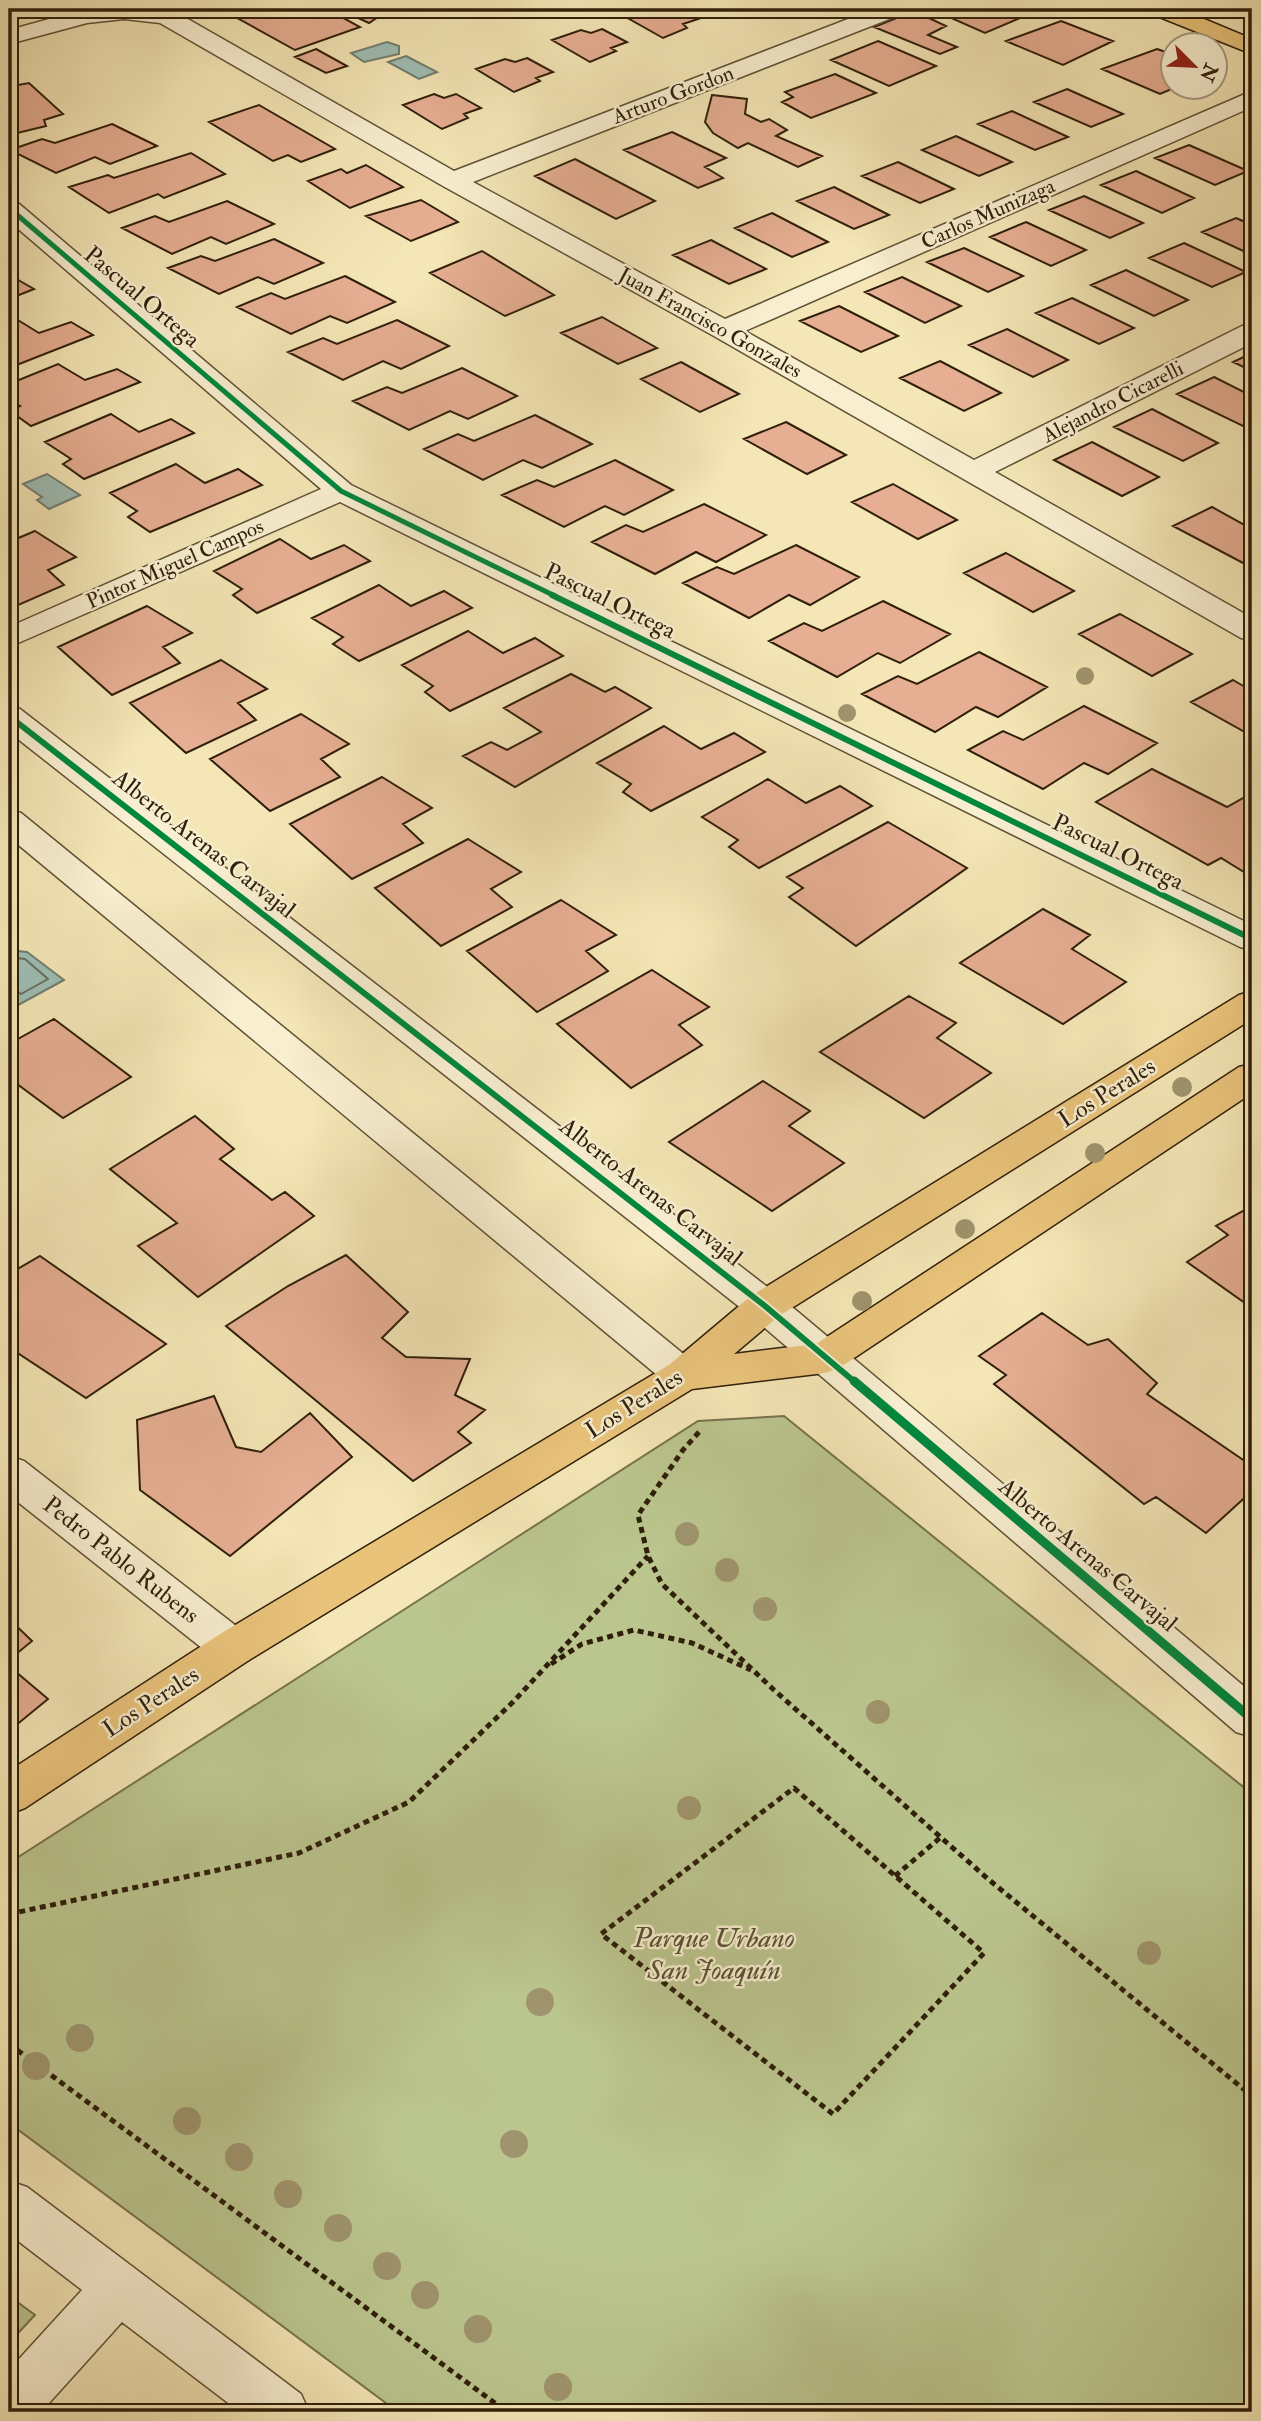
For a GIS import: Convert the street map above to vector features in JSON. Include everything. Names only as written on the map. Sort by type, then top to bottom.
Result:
[{"type":"main road","points":[[1160,9],[1252,47]]},
{"type":"main road","name":"Los Perales","points":[[9,1795],[233,1648],[683,1375],[765,1306],[1252,1003]]},
{"type":"main road","points":[[683,1375],[825,1358],[1252,1076]]},
{"type":"street","name":"Arturo Gordon","points":[[452,181],[894,9]]},
{"type":"street","points":[[9,37],[86,16],[124,12],[178,13]]},
{"type":"street","name":"Juan Francisco Gonzales","points":[[178,13],[452,181],[1248,624]]},
{"type":"street","name":"Carlos Munizaga","points":[[724,330],[1252,98]]},
{"type":"street","name":"Pascual Ortega","points":[[9,208],[341,491],[1252,939]]},
{"type":"street","name":"Alejandro Cicarelli","points":[[973,472],[1252,332]]},
{"type":"street","name":"Pintor Miguel Campos","points":[[9,638],[341,491]]},
{"type":"street","name":"Alberto Arenas Carvajal","points":[[9,716],[765,1306],[1252,1719]]},
{"type":"street","points":[[9,820],[683,1375]]},
{"type":"street","name":"Pedro Pablo Rubens","points":[[9,1472],[233,1648]]},
{"type":"street","points":[[9,2204],[282,2412]]},
{"type":"street","points":[[9,2409],[119,2287]]},
{"type":"path","points":[[701,1430],[683,1450],[638,1515],[648,1556],[663,1584],[755,1671],[988,1879],[1252,2096]]},
{"type":"path","points":[[9,1914],[299,1853],[409,1801],[545,1668],[648,1556]]},
{"type":"path","points":[[545,1668],[582,1644],[634,1630],[692,1643],[755,1671]]},
{"type":"path","points":[[794,1788],[895,1876],[984,1953],[833,2113],[601,1934],[794,1788]]},
{"type":"path","points":[[895,1876],[941,1837]]},
{"type":"path","points":[[9,2043],[507,2412]]},
{"type":"green space","name":"Parque Urbano San Joaquín","points":[[784,1416],[1252,1794],[1252,2412],[398,2412],[9,2123],[9,1863],[698,1421]]},
{"type":"green space","points":[[9,2296],[35,2315],[9,2343]]},
{"type":"water","points":[[387,42],[399,46],[399,54],[364,62],[351,53]]},
{"type":"water","points":[[406,56],[437,72],[419,79],[388,62]]},
{"type":"water","points":[[47,474],[80,495],[49,509],[37,500],[42,497],[23,484]]},
{"type":"water","points":[[9,950],[27,952],[64,980],[9,1010],[9,990],[13,985],[9,981]]},
{"type":"building","points":[[247,9],[327,9],[360,27],[295,50],[230,14]]},
{"type":"building","points":[[339,9],[390,9],[369,23]]},
{"type":"building","points":[[645,9],[678,9],[698,19],[683,24],[687,28],[663,38],[624,16]]},
{"type":"building","points":[[949,9],[1041,9],[985,33],[940,13]]},
{"type":"building","points":[[914,11],[946,26],[928,35],[957,47],[940,54],[874,27]]},
{"type":"building","points":[[1061,21],[1113,41],[1063,65],[1006,41]]},
{"type":"building","points":[[602,29],[627,42],[611,48],[616,51],[590,62],[552,40],[581,30],[591,33]]},
{"type":"building","points":[[878,41],[936,66],[889,86],[831,60]]},
{"type":"building","points":[[316,49],[347,66],[326,73],[295,57]]},
{"type":"building","points":[[1160,50],[1160,94],[1102,69]]},
{"type":"building","points":[[527,58],[553,72],[536,78],[540,81],[514,92],[476,69],[505,59],[515,62]]},
{"type":"building","points":[[835,74],[876,93],[811,118],[782,102],[793,97],[785,92]]},
{"type":"building","points":[[9,82],[13,86],[29,83],[63,114],[44,120],[46,126],[9,135]]},
{"type":"building","points":[[1067,89],[1123,114],[1091,127],[1034,102]]},
{"type":"building","points":[[434,94],[444,98],[456,94],[481,108],[464,114],[468,118],[442,129],[403,105]]},
{"type":"building","points":[[712,95],[747,99],[745,114],[761,122],[769,119],[787,130],[776,136],[822,156],[798,167],[748,143],[738,148],[713,133],[705,122]]},
{"type":"building","points":[[259,105],[335,149],[301,162],[288,155],[273,161],[209,122]]},
{"type":"building","points":[[1012,111],[1068,137],[1035,150],[978,124]]},
{"type":"building","points":[[112,124],[157,146],[110,164],[95,157],[56,173],[10,150],[42,139],[55,143]]},
{"type":"building","points":[[672,132],[726,158],[705,167],[723,178],[698,188],[624,150]]},
{"type":"building","points":[[956,136],[1012,162],[979,176],[922,150]]},
{"type":"building","points":[[1189,145],[1248,171],[1215,185],[1155,158]]},
{"type":"building","points":[[191,153],[225,174],[164,198],[158,194],[109,213],[69,187],[108,175],[114,178]]},
{"type":"building","points":[[575,159],[655,201],[616,219],[535,176]]},
{"type":"building","points":[[898,162],[954,189],[920,203],[862,176]]},
{"type":"building","points":[[366,165],[403,187],[350,208],[308,181],[341,169],[347,173]]},
{"type":"building","points":[[1136,171],[1194,198],[1162,213],[1101,185]]},
{"type":"building","points":[[834,187],[889,215],[854,229],[797,201]]},
{"type":"building","points":[[1084,196],[1143,223],[1110,238],[1049,210]]},
{"type":"building","points":[[421,200],[458,222],[411,241],[366,216]]},
{"type":"building","points":[[227,201],[274,224],[226,244],[211,237],[172,254],[122,228],[155,216],[169,222]]},
{"type":"building","points":[[772,213],[828,242],[792,257],[735,228]]},
{"type":"building","points":[[1236,218],[1252,225],[1252,255],[1202,232]]},
{"type":"building","points":[[1026,222],[1086,250],[1051,266],[990,237]]},
{"type":"building","points":[[274,239],[323,263],[274,284],[258,277],[219,294],[168,268],[201,256],[215,261]]},
{"type":"building","points":[[711,240],[766,269],[729,284],[673,255]]},
{"type":"building","points":[[1184,243],[1246,272],[1212,287],[1149,258]]},
{"type":"building","points":[[964,248],[1023,276],[988,292],[927,262]]},
{"type":"building","points":[[482,251],[554,295],[505,316],[430,273]]},
{"type":"building","points":[[1126,270],[1188,300],[1154,316],[1091,285]]},
{"type":"building","points":[[345,276],[395,302],[347,323],[330,316],[291,334],[237,307],[271,293],[285,299]]},
{"type":"building","points":[[13,277],[34,289],[9,299],[9,278]]},
{"type":"building","points":[[902,277],[961,306],[925,323],[865,292]]},
{"type":"building","points":[[1072,298],[1134,328],[1099,344],[1036,313]]},
{"type":"building","points":[[839,306],[898,336],[861,352],[800,321]]},
{"type":"building","points":[[13,317],[39,333],[71,322],[93,335],[9,368],[9,319]]},
{"type":"building","points":[[602,317],[657,348],[618,364],[561,333]]},
{"type":"building","points":[[397,320],[449,346],[401,369],[383,361],[343,380],[288,352],[323,338],[337,344]]},
{"type":"building","points":[[1007,329],[1068,360],[1033,377],[969,345]]},
{"type":"building","points":[[1252,353],[1252,371],[1233,362]]},
{"type":"building","points":[[940,361],[1001,393],[964,411],[900,378]]},
{"type":"building","points":[[681,362],[739,394],[700,412],[641,379]]},
{"type":"building","points":[[58,364],[85,380],[117,369],[140,382],[31,426],[10,411],[20,406],[9,400],[9,384]]},
{"type":"building","points":[[462,368],[517,396],[468,419],[450,411],[409,430],[353,401],[387,387],[402,393]]},
{"type":"building","points":[[1214,377],[1252,396],[1252,424],[1245,427],[1177,394]]},
{"type":"building","points":[[1152,409],[1218,443],[1183,461],[1114,427]]},
{"type":"building","points":[[111,414],[139,432],[171,419],[194,433],[84,479],[63,464],[71,459],[45,442]]},
{"type":"building","points":[[535,415],[592,444],[542,468],[523,460],[483,480],[424,449],[458,434],[474,441]]},
{"type":"building","points":[[786,422],[846,455],[807,474],[744,439]]},
{"type":"building","points":[[1092,442],[1159,477],[1122,496],[1054,460]]},
{"type":"building","points":[[615,460],[673,490],[624,515],[605,506],[564,527],[502,495],[537,480],[554,487]]},
{"type":"building","points":[[176,464],[205,483],[238,469],[262,485],[150,532],[128,517],[137,511],[110,493]]},
{"type":"building","points":[[893,484],[957,520],[918,539],[852,502]]},
{"type":"building","points":[[704,504],[766,535],[716,562],[696,552],[655,574],[592,542],[626,525],[643,532]]},
{"type":"building","points":[[1212,507],[1252,529],[1252,560],[1245,564],[1173,526]]},
{"type":"building","points":[[35,531],[76,557],[48,570],[64,585],[9,609],[9,542]]},
{"type":"building","points":[[280,539],[311,559],[344,545],[370,561],[257,613],[233,595],[242,589],[214,571]]},
{"type":"building","points":[[796,545],[859,577],[810,605],[789,595],[749,618],[683,583],[717,567],[734,574]]},
{"type":"building","points":[[1006,553],[1074,591],[1033,612],[964,573]]},
{"type":"building","points":[[379,585],[411,606],[444,591],[472,608],[359,661],[333,644],[343,637],[312,618]]},
{"type":"building","points":[[883,601],[950,634],[900,663],[878,653],[837,677],[769,641],[804,623],[822,631]]},
{"type":"building","points":[[147,606],[192,633],[163,647],[180,663],[112,695],[58,647]]},
{"type":"building","points":[[1120,614],[1192,654],[1152,676],[1079,634]]},
{"type":"building","points":[[468,631],[503,653],[535,638],[563,656],[450,711],[425,692],[433,686],[402,665]]},
{"type":"building","points":[[979,652],[1047,687],[998,717],[976,707],[935,732],[862,694],[898,676],[917,684]]},
{"type":"building","points":[[221,660],[267,689],[238,703],[256,720],[186,753],[130,703]]},
{"type":"building","points":[[571,674],[605,692],[615,687],[651,708],[515,787],[463,756],[491,742],[507,750],[541,732],[504,708]]},
{"type":"building","points":[[1233,680],[1252,691],[1252,736],[1191,702]]},
{"type":"building","points":[[1084,706],[1157,743],[1108,774],[1084,763],[1043,789],[968,750],[1003,731],[1023,740]]},
{"type":"building","points":[[301,714],[349,744],[321,759],[340,777],[270,811],[210,759]]},
{"type":"building","points":[[664,726],[701,749],[734,733],[765,752],[651,811],[623,792],[631,784],[597,763]]},
{"type":"building","points":[[1152,769],[1227,807],[1252,793],[1252,877],[1221,858],[1208,865],[1096,802]]},
{"type":"building","points":[[382,777],[432,808],[403,824],[423,843],[352,879],[290,824]]},
{"type":"building","points":[[768,779],[806,803],[840,786],[872,806],[759,868],[729,847],[738,840],[702,817]]},
{"type":"building","points":[[888,822],[967,868],[856,946],[789,897],[803,888],[787,877]]},
{"type":"building","points":[[468,839],[521,872],[491,889],[512,907],[441,946],[375,888]]},
{"type":"building","points":[[561,900],[616,935],[586,951],[608,971],[537,1012],[467,951]]},
{"type":"building","points":[[1043,909],[1090,935],[1072,949],[1126,982],[1063,1024],[960,963]]},
{"type":"building","points":[[652,970],[709,1007],[679,1025],[702,1045],[631,1088],[557,1024]]},
{"type":"building","points":[[909,996],[956,1023],[937,1038],[991,1073],[924,1118],[820,1052]]},
{"type":"building","points":[[54,1019],[131,1077],[63,1118],[9,1078],[9,1044]]},
{"type":"building","points":[[763,1081],[810,1111],[789,1126],[844,1163],[772,1211],[669,1142]]},
{"type":"building","points":[[195,1116],[234,1149],[220,1159],[272,1200],[285,1192],[314,1216],[198,1297],[138,1246],[177,1223],[110,1169]]},
{"type":"building","points":[[1252,1206],[1252,1308],[1187,1262],[1228,1235],[1216,1226]]},
{"type":"building","points":[[346,1255],[408,1312],[382,1338],[406,1357],[470,1359],[455,1395],[485,1410],[458,1432],[471,1443],[413,1481],[226,1326],[288,1286]]},
{"type":"building","points":[[40,1256],[166,1344],[86,1398],[19,1354],[9,1359],[9,1274]]},
{"type":"building","points":[[1042,1313],[1088,1345],[1108,1339],[1157,1383],[1147,1394],[1252,1466],[1252,1491],[1206,1533],[1156,1497],[1144,1504],[994,1384],[1006,1375],[979,1356]]},
{"type":"building","points":[[214,1396],[236,1447],[261,1452],[310,1413],[352,1457],[230,1556],[140,1490],[137,1420]]},
{"type":"building","points":[[9,1619],[32,1641],[9,1660]]},
{"type":"building","points":[[9,1666],[48,1699],[9,1731]]},
{"type":"cycle path","points":[[9,208],[341,491],[1252,939]]},
{"type":"cycle path","points":[[9,716],[765,1306],[1252,1719]]}]
